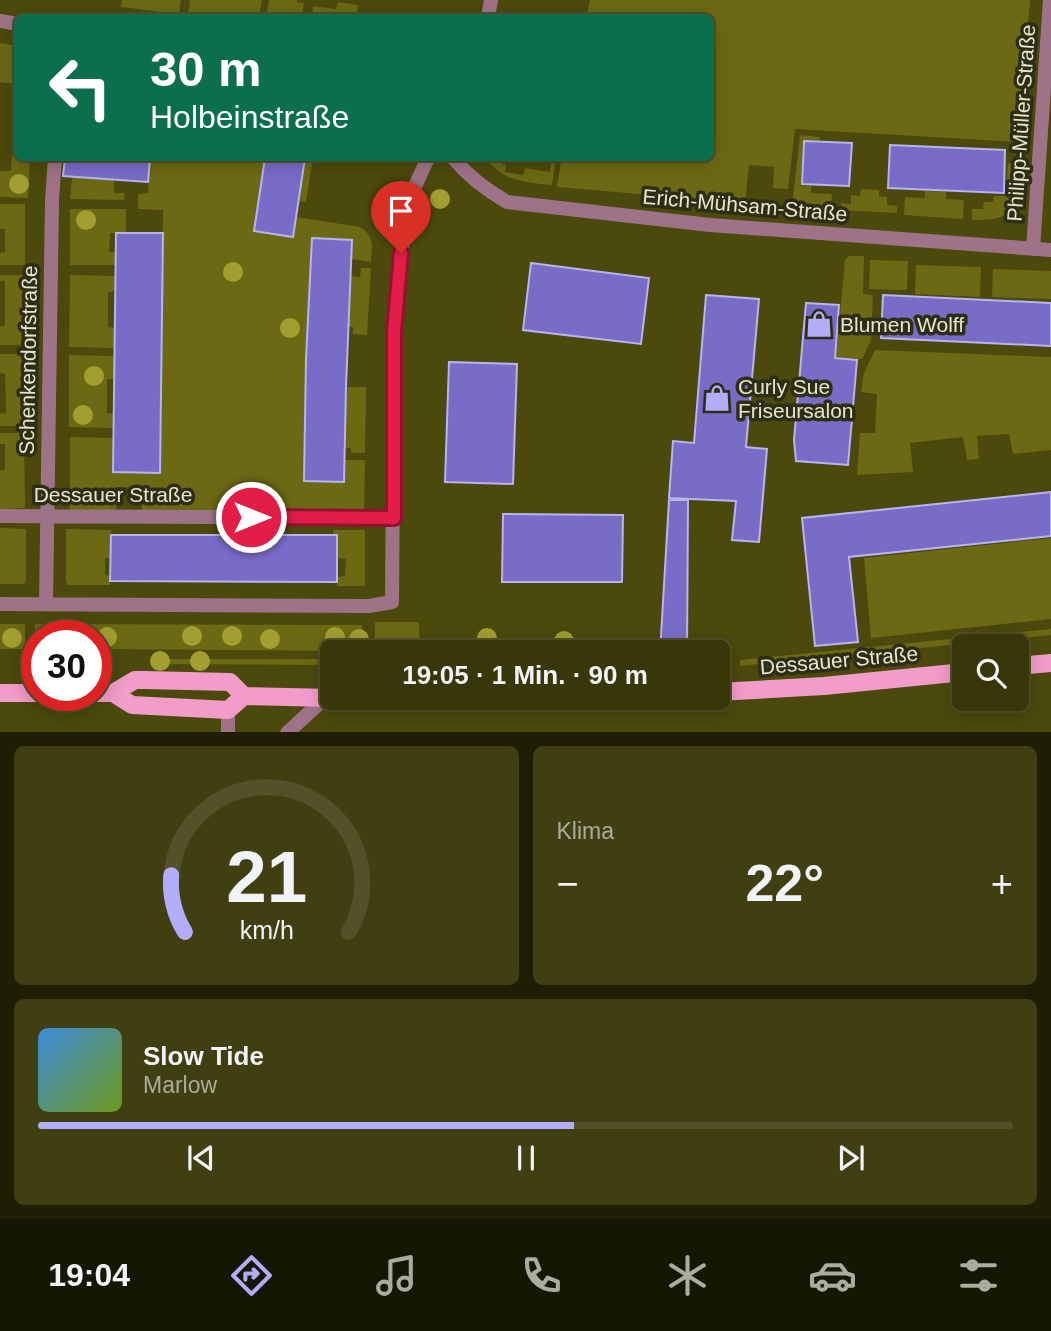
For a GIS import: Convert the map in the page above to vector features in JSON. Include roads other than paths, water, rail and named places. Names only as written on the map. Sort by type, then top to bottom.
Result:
[{"type":"main road","points":[[1029,665],[1051,663]]},
{"type":"main road","name":"Dessauer Straße","points":[[730,691],[952,673]]},
{"type":"main road","points":[[112,690],[135,680],[230,682],[244,696]]},
{"type":"main road","points":[[0,693],[21,693]]},
{"type":"main road","points":[[112,696],[132,705],[228,710],[244,696],[320,698]]},
{"type":"street","name":"Philipp-Müller-Straße","points":[[1033,249],[1050,0]]},
{"type":"street","name":"Schenkendorfstraße","points":[[46,604],[55,161]]},
{"type":"street","points":[[0,604],[369,606],[392,602],[394,332],[402,238],[410,197],[427,161]]},
{"type":"street","name":"Erich-Mühsam-Straße","points":[[456,161],[482,188],[507,202],[710,225],[1051,250]]},
{"type":"street","name":"Dessauer Straße","points":[[0,516],[394,518]]},
{"type":"street","points":[[288,732],[320,706]]},
{"type":"street","points":[[228,710],[228,732]]},
{"type":"place","name":"Blumen Wolff","points":[[819,324]]},
{"type":"place","name":"Curly Sue Friseursalon","points":[[717,398]]}]
